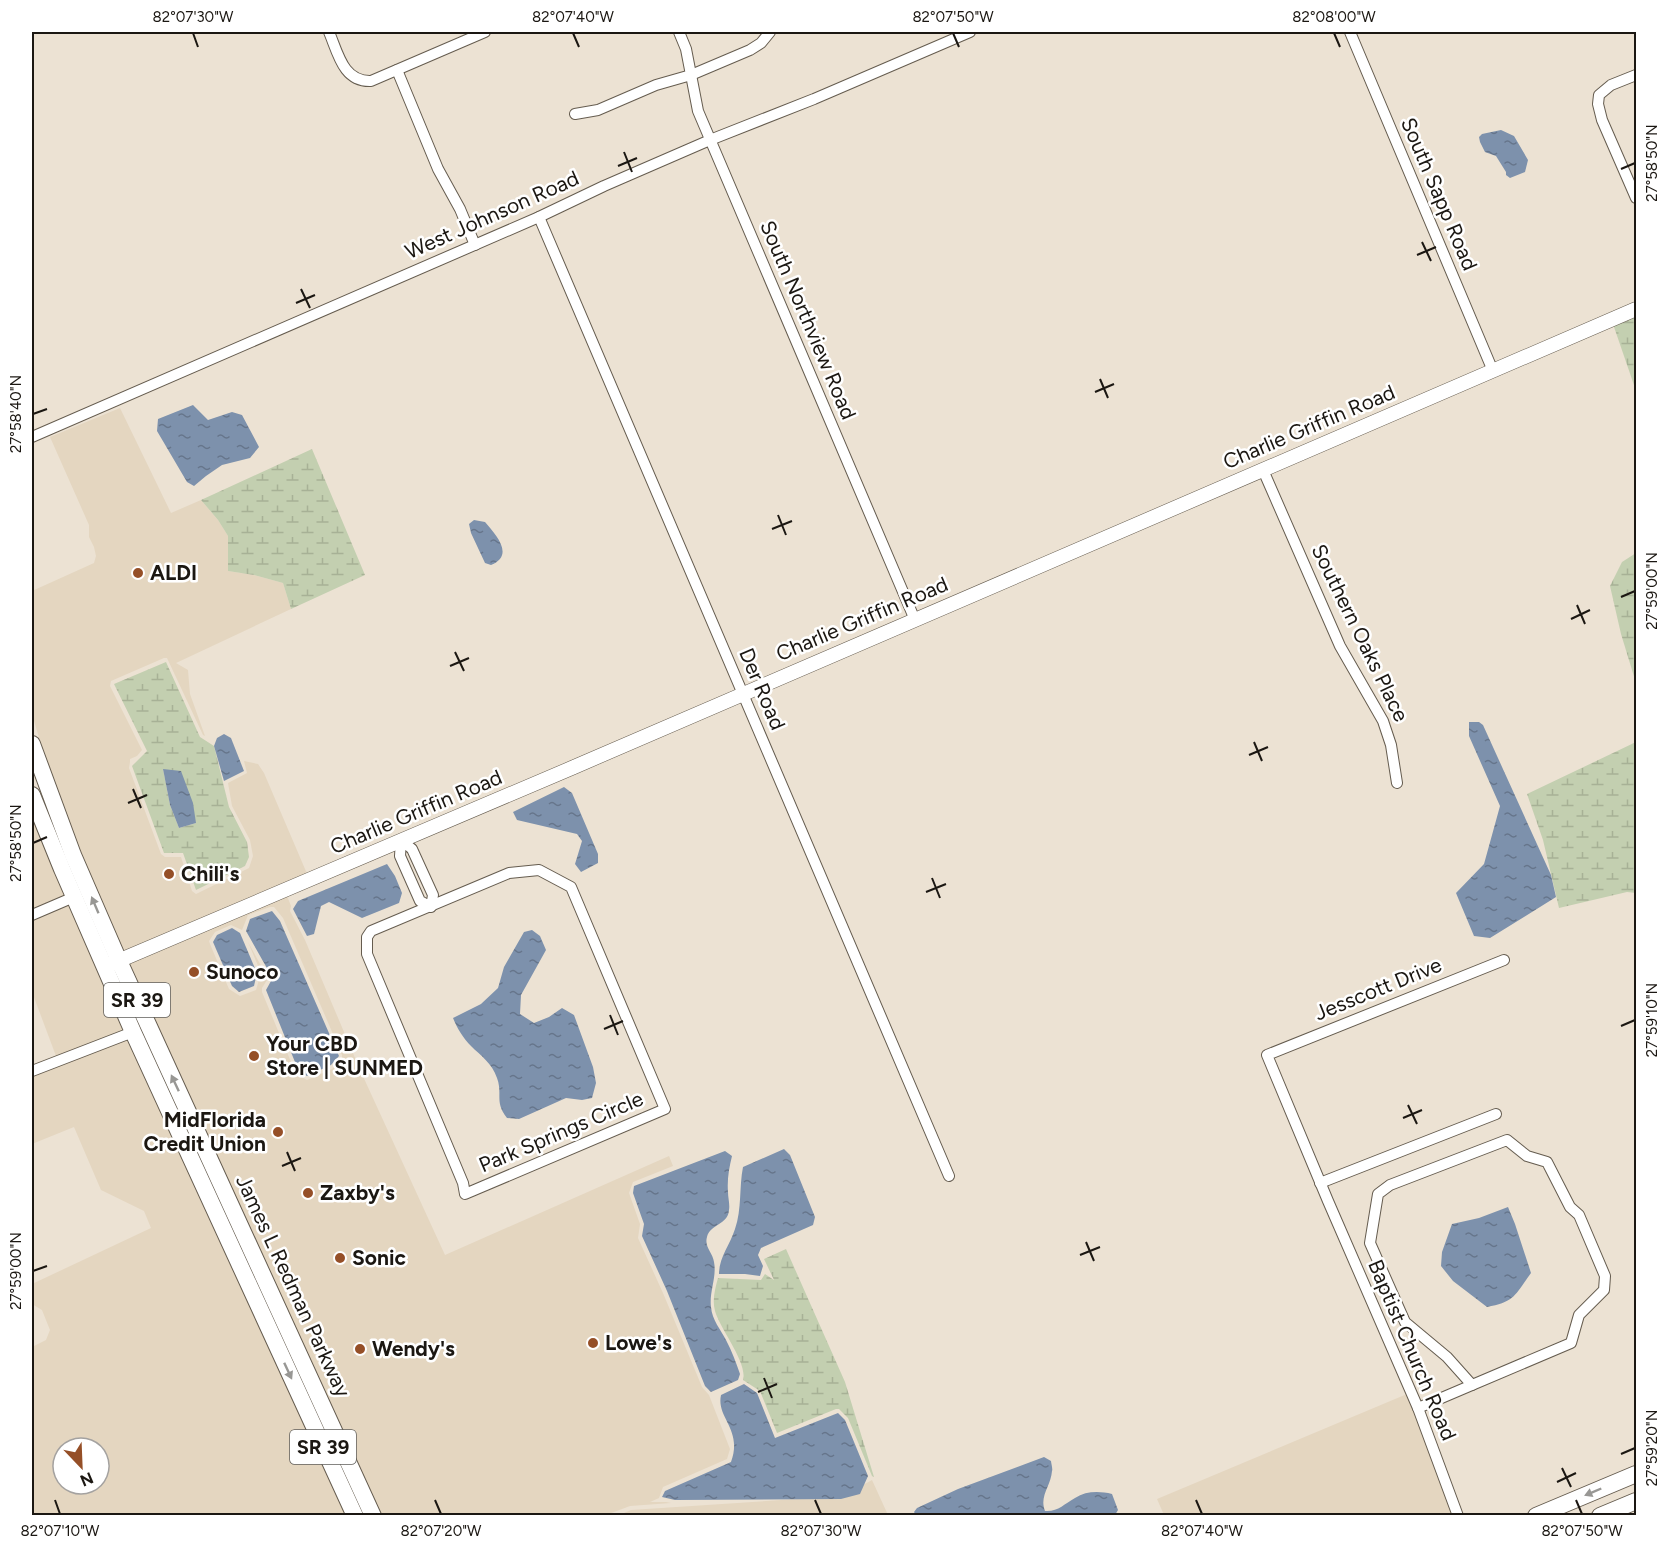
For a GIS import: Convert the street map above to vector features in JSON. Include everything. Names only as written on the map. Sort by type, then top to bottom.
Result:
[{"type":"main road","name":"James L Redman Parkway","points":[[32,744],[112,964],[133,1032],[355,1515]]},
{"type":"main road","name":"James L Redman Parkway","points":[[32,795],[74,897],[112,964],[257,1259],[374,1515]]},
{"type":"main road","points":[[191,1157],[209,1178],[242,1250],[257,1259]]},
{"type":"main road","points":[[241,1268],[246,1268],[253,1273],[288,1346],[302,1360]]},
{"type":"main road","points":[[1536,1515],[1636,1474]]},
{"type":"main road","points":[[1600,1515],[1636,1501]]},
{"type":"street","points":[[329,32],[344,67],[352,76],[362,81],[371,81],[397,70],[458,37],[485,32]]},
{"type":"street","name":"South Northview Road","points":[[679,32],[686,49],[698,111],[915,620]]},
{"type":"street","points":[[575,114],[598,110],[656,85],[691,75],[750,50],[761,43],[770,32]]},
{"type":"street","name":"West Johnson Road","points":[[32,437],[539,218],[604,186],[710,140],[814,99],[970,32]]},
{"type":"street","name":"South Sapp Road","points":[[1350,32],[1493,371]]},
{"type":"street","points":[[397,70],[438,169],[460,209],[475,245]]},
{"type":"street","points":[[1636,75],[1611,85],[1599,95],[1598,104],[1602,120],[1636,198]]},
{"type":"street","name":"Der Road","points":[[539,218],[950,1176]]},
{"type":"street","name":"Charlie Griffin Road","points":[[112,964],[1636,309]]},
{"type":"street","name":"Southern Oaks Place","points":[[1263,470],[1340,646],[1383,721],[1391,745],[1397,783]]},
{"type":"street","points":[[401,840],[412,849],[433,895],[431,906]]},
{"type":"street","name":"Park Springs Circle","points":[[539,870],[571,887],[665,1109],[465,1194],[463,1183],[367,954],[367,937],[371,931],[431,906],[509,873],[539,870]]},
{"type":"street","points":[[32,915],[74,897]]},
{"type":"street","name":"Jesscott Drive","points":[[1267,1055],[1504,960]]},
{"type":"street","points":[[32,1071],[133,1032]]},
{"type":"street","name":"Baptist Church Road","points":[[1267,1055],[1418,1408],[1458,1515]]},
{"type":"street","points":[[1320,1183],[1496,1114]]},
{"type":"street","points":[[1418,1408],[1571,1343],[1579,1315],[1604,1290],[1605,1276],[1579,1215],[1570,1207],[1547,1162],[1527,1155],[1508,1140],[1390,1185],[1378,1194],[1370,1243],[1405,1322],[1447,1357],[1472,1385]]},
{"type":"shaded area","points":[[120,408],[171,513],[201,500],[228,536],[228,571],[283,583],[291,609],[176,663],[188,670],[190,694],[205,736],[167,658],[111,681],[110,686],[142,750],[130,759],[129,768],[161,854],[165,857],[181,857],[192,891],[196,894],[249,868],[253,856],[250,840],[232,806],[228,783],[247,773],[244,761],[258,764],[264,773],[308,876],[121,955],[50,775],[32,714],[32,591],[94,563],[96,556],[89,537],[89,525],[50,437]]},
{"type":"shaded area","points":[[32,807],[350,1515],[32,1515],[32,1347],[46,1340],[50,1330],[42,1310],[32,1304],[32,1284],[151,1228],[144,1211],[101,1190],[74,1127],[32,1144],[32,1067],[56,1056],[32,992]]},
{"type":"shaded area","points":[[287,896],[291,906],[290,911],[445,1255],[669,1156],[673,1166],[633,1182],[629,1193],[640,1224],[638,1238],[702,1387],[709,1395],[730,1449],[727,1459],[663,1487],[659,1498],[650,1502],[671,1503],[630,1506],[606,1515],[378,1515],[125,964]],"holes":[[[274,907],[283,918],[342,1055],[342,1059],[332,1069],[307,1080],[296,1074],[262,992],[267,980],[264,971],[248,942],[261,973],[256,990],[240,996],[229,989],[209,941],[215,932],[231,925],[242,930],[248,915]]]},
{"type":"shaded area","points":[[1407,1394],[1456,1515],[1164,1515],[1157,1499]]},
{"type":"shaded area","points":[[872,1480],[888,1515],[617,1516],[631,1510],[843,1496]]},
{"type":"green space","points":[[1636,314],[1636,391],[1613,324]]},
{"type":"green space","points":[[312,449],[365,575],[291,609],[283,583],[228,571],[228,536],[201,500]]},
{"type":"green space","points":[[1636,553],[1636,683],[1621,634],[1610,586],[1622,562]]},
{"type":"green space","points":[[166,662],[200,737],[214,746],[229,807],[247,842],[249,857],[245,866],[196,890],[183,853],[164,853],[132,766],[147,751],[114,684]],"holes":[[[163,769],[196,823],[179,828],[170,805]]]},
{"type":"green space","points":[[1636,742],[1636,893],[1627,892],[1559,908],[1543,840],[1527,794]]},
{"type":"green space","points":[[786,1249],[845,1382],[874,1477],[848,1418],[839,1409],[777,1433],[760,1391],[743,1380],[738,1355],[715,1311],[715,1290],[718,1278],[761,1280],[765,1274],[774,1280],[764,1259]]},
{"type":"water","points":[[1501,130],[1514,136],[1528,160],[1525,172],[1510,178],[1496,156],[1485,152],[1479,137],[1482,134]]},
{"type":"water","points":[[193,405],[208,420],[232,412],[242,415],[259,447],[250,458],[222,465],[194,486],[187,482],[157,431],[158,419]]},
{"type":"water","points":[[474,520],[485,522],[503,550],[498,561],[491,565],[485,563],[471,533],[469,524]]},
{"type":"water","points":[[1469,722],[1479,722],[1483,725],[1551,875],[1556,897],[1490,938],[1474,936],[1456,893],[1484,864],[1500,806],[1469,736]]},
{"type":"water","points":[[224,734],[231,738],[244,771],[224,781],[214,746],[217,738]]},
{"type":"water","points":[[163,769],[181,771],[193,803],[196,823],[179,828],[170,805]]},
{"type":"water","points":[[564,787],[572,793],[598,854],[598,863],[581,872],[575,864],[582,841],[577,834],[517,820],[513,812]]},
{"type":"water","points":[[387,864],[402,893],[399,903],[362,918],[329,902],[321,906],[314,934],[307,936],[293,909],[298,901]]},
{"type":"water","points":[[272,911],[280,921],[339,1056],[331,1065],[307,1076],[299,1072],[266,990],[271,981],[268,970],[246,931],[250,919]]},
{"type":"water","points":[[232,928],[240,933],[257,973],[254,986],[239,992],[232,986],[213,942],[217,935]]},
{"type":"water","points":[[532,930],[540,936],[546,950],[521,995],[520,1014],[534,1023],[562,1008],[574,1015],[593,1067],[596,1083],[592,1098],[582,1100],[566,1098],[519,1119],[507,1118],[501,1107],[499,1084],[495,1073],[486,1060],[465,1040],[453,1018],[481,1004],[498,988],[504,967],[524,932]]},
{"type":"water","points":[[784,1149],[790,1155],[815,1217],[813,1225],[761,1248],[758,1255],[763,1266],[760,1276],[719,1274],[721,1262],[737,1221],[743,1167]]},
{"type":"water","points":[[725,1151],[732,1156],[728,1183],[728,1215],[712,1229],[706,1241],[715,1268],[711,1296],[712,1312],[740,1374],[738,1380],[711,1392],[705,1386],[642,1236],[644,1224],[633,1193],[634,1186]]},
{"type":"water","points":[[1508,1207],[1531,1273],[1509,1300],[1487,1307],[1453,1281],[1441,1266],[1442,1252],[1452,1224],[1479,1218]]},
{"type":"water","points":[[744,1384],[757,1393],[775,1438],[838,1413],[845,1420],[868,1476],[860,1494],[841,1499],[675,1500],[662,1497],[665,1491],[731,1462],[734,1441],[722,1411],[721,1395]]},
{"type":"water","points":[[1044,1457],[1051,1461],[1052,1469],[1043,1501],[1045,1511],[1057,1509],[1084,1494],[1102,1492],[1112,1494],[1118,1510],[1115,1515],[916,1515],[914,1512],[917,1508],[958,1489]]},
{"type":"place","name":"ALDI","points":[[138,573]]},
{"type":"place","name":"Chili's","points":[[169,874]]},
{"type":"place","name":"Sunoco","points":[[194,972]]},
{"type":"place","name":"Your CBD Store | SUNMED","points":[[254,1056]]},
{"type":"place","name":"MidFlorida Credit Union","points":[[278,1132]]},
{"type":"place","name":"Zaxby's","points":[[308,1193]]},
{"type":"place","name":"Sonic","points":[[340,1258]]},
{"type":"place","name":"Lowe's","points":[[593,1343]]},
{"type":"place","name":"Wendy's","points":[[360,1349]]}]
